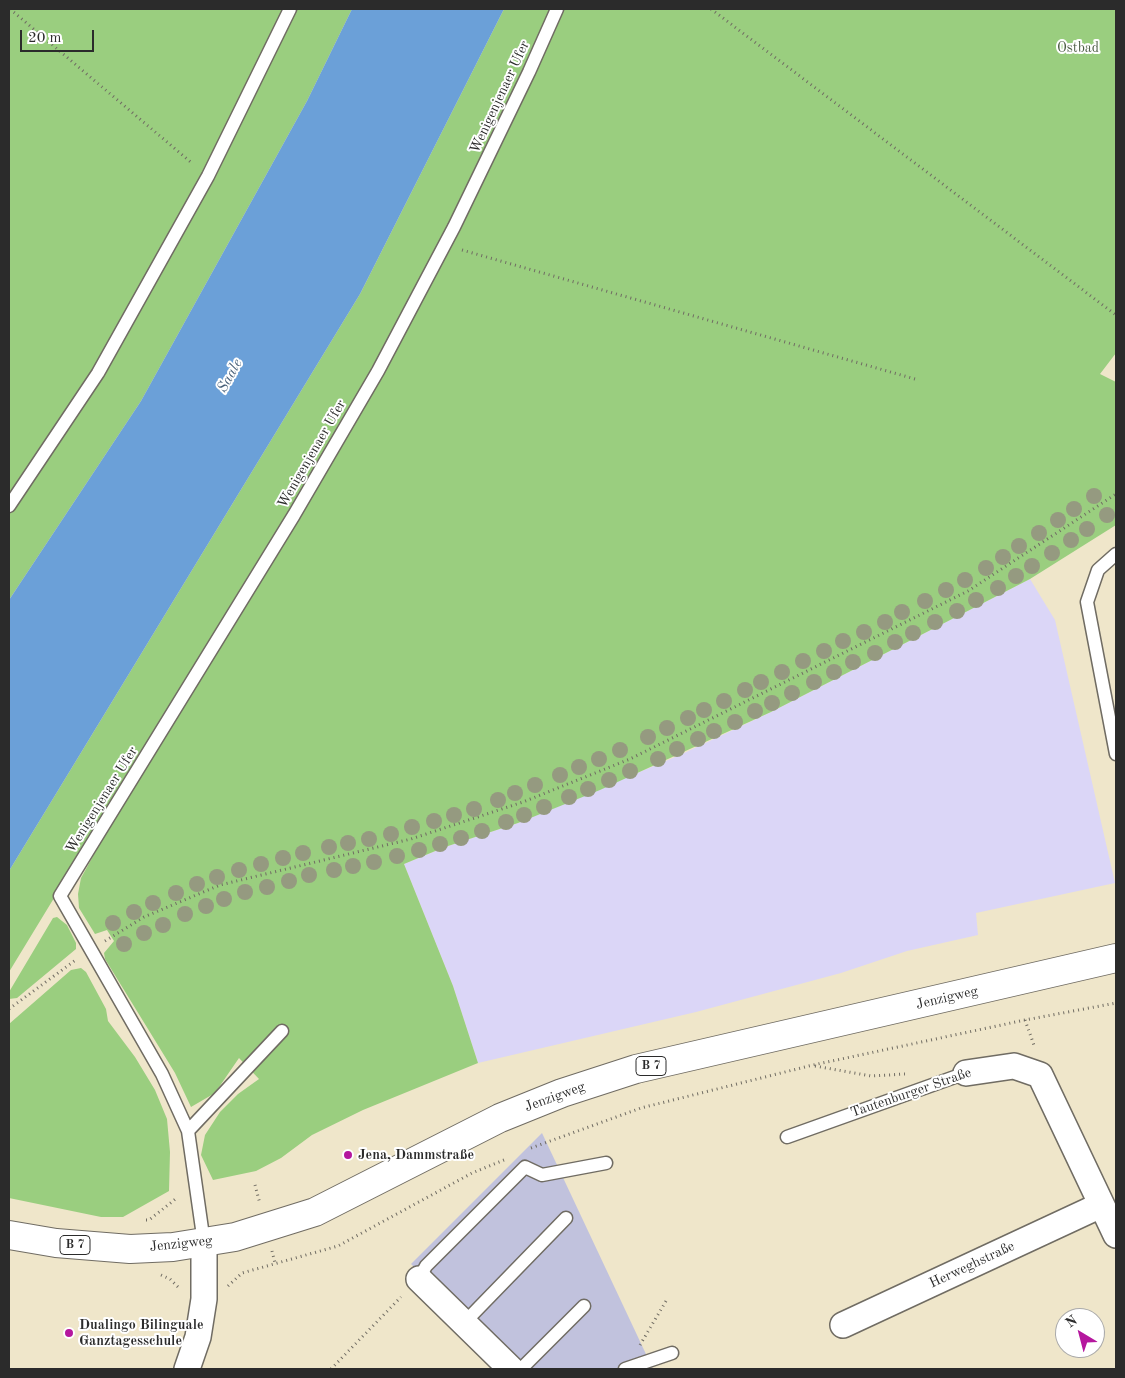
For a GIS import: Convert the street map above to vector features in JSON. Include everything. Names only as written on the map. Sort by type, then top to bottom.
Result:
[{"type":"main road","name":"Jenzigweg","points":[[9,1235],[56,1244],[121,1248],[173,1247],[204,1243],[266,1229],[315,1212],[500,1118],[562,1092],[627,1072],[1116,958]]},
{"type":"street","name":"Tautenburger Straße","points":[[956,1076],[1014,1066],[1040,1075],[1116,1235]]},
{"type":"street","name":"Herweghstraße","points":[[842,1325],[1101,1205]]},
{"type":"street","points":[[187,1369],[198,1337],[204,1287],[204,1243]]},
{"type":"street","points":[[419,1279],[511,1369]]},
{"type":"lane","points":[[9,506],[98,374],[208,176],[290,9]]},
{"type":"lane","name":"Wenigenjenaer Ufer","points":[[90,950],[60,896],[299,507],[378,371],[444,245],[529,72],[557,9]]},
{"type":"lane","points":[[1116,554],[1098,570],[1087,602],[1116,754]]},
{"type":"lane","points":[[90,950],[162,1074],[188,1131],[204,1243]]},
{"type":"lane","points":[[188,1131],[282,1031]]},
{"type":"lane","name":"Tautenburger Straße","points":[[787,1137],[956,1076]]},
{"type":"lane","points":[[419,1279],[426,1266],[525,1167],[542,1175],[606,1163]]},
{"type":"lane","points":[[464,1323],[566,1218]]},
{"type":"lane","points":[[521,1369],[584,1306]]},
{"type":"lane","points":[[625,1369],[672,1353]]},
{"type":"path","points":[[10,9],[208,176]]},
{"type":"path","points":[[711,9],[1116,315]]},
{"type":"path","points":[[444,245],[914,379]]},
{"type":"path","points":[[9,1009],[90,950],[144,918],[220,886],[411,839],[523,802],[630,759],[968,591],[1116,494]]},
{"type":"path","points":[[525,1151],[641,1108],[813,1065],[1025,1020],[1116,1004]]},
{"type":"path","points":[[813,1065],[871,1076],[933,1071],[956,1076]]},
{"type":"path","points":[[204,1287],[230,1286],[242,1273],[338,1246],[472,1173],[507,1158]]},
{"type":"path","points":[[331,1369],[419,1279]]},
{"type":"path","points":[[625,1369],[666,1301]]},
{"type":"shaded area","points":[[1030,579],[1055,620],[1115,883],[976,913],[978,935],[907,951],[841,973],[696,1012],[478,1063],[453,986],[404,864],[445,847],[518,823],[680,755],[771,712]]},
{"type":"shaded area","points":[[542,1133],[653,1369],[521,1369],[411,1264]]},
{"type":"green space","points":[[9,9],[352,9],[307,101],[141,401],[9,600]]},
{"type":"green space","points":[[504,9],[550,9],[524,70],[449,225],[372,368],[289,512],[9,972],[9,871],[360,294]]},
{"type":"green space","name":"Ostbad","points":[[563,9],[1116,9],[1116,353],[1100,374],[1116,382],[1116,525],[1030,579],[771,712],[600,790],[518,823],[445,847],[404,864],[453,986],[478,1063],[363,1110],[312,1135],[281,1158],[256,1171],[213,1180],[201,1155],[205,1135],[220,1112],[238,1094],[259,1079],[239,1058],[215,1093],[191,1107],[175,1073],[105,959],[104,953],[114,941],[107,930],[95,934],[79,908],[78,894],[81,878],[108,829],[299,518],[383,374],[459,230],[535,75]]},
{"type":"green space","points":[[57,917],[67,925],[76,943],[76,949],[17,998],[9,999],[9,992],[53,918]]},
{"type":"green space","points":[[81,968],[86,972],[106,1009],[108,1021],[135,1057],[155,1090],[167,1119],[170,1152],[169,1191],[123,1217],[101,1217],[9,1198],[9,1024],[71,970]]},
{"type":"water","name":"Saale","points":[[352,9],[504,9],[360,294],[9,871],[9,600],[141,401],[307,101]]},
{"type":"place","name":"Jena, Dammstraße","points":[[348,1155]]},
{"type":"place","name":"Dualingo Bilinguale Ganztagesschule","points":[[69,1333]]}]
